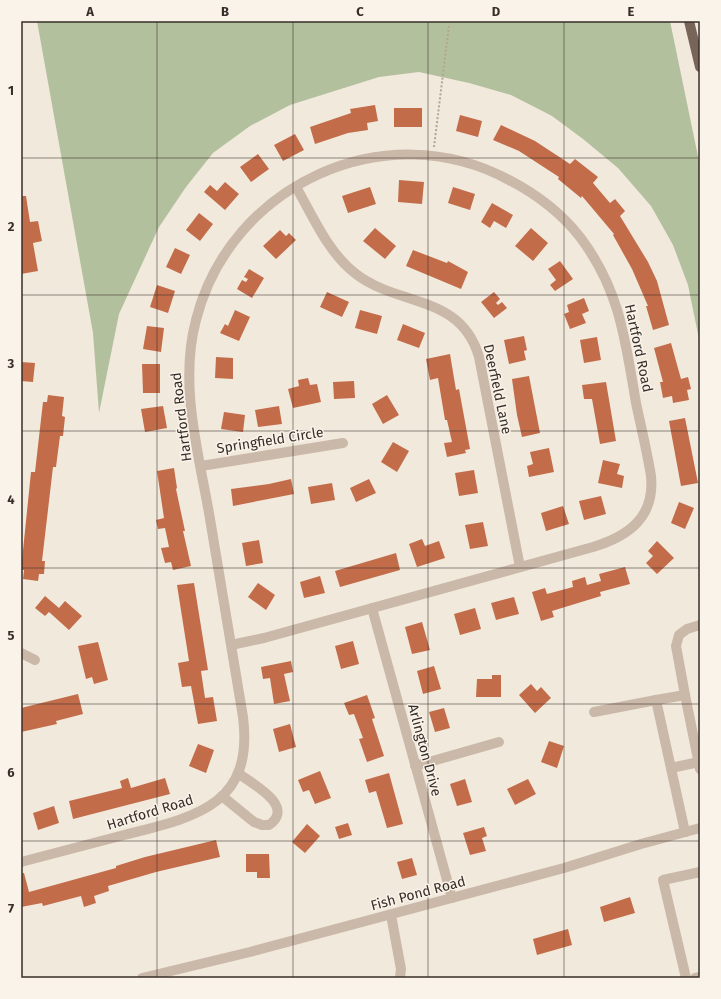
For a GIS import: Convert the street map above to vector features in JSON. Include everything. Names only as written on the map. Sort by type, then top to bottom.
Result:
[{"type":"main road","points":[[689,21],[700,67]]},
{"type":"street","name":"Hartford Road","points":[[21,862],[189,818],[212,806],[222,796],[238,774],[243,753],[245,729],[201,466],[189,382],[192,336],[203,296],[217,266],[243,229],[270,203],[296,186],[326,170],[357,160],[395,155],[433,156],[453,159],[502,176],[538,197],[554,210],[580,238],[602,270],[610,288],[624,330],[643,442],[651,476],[651,495],[648,504],[633,528],[616,539],[520,567],[231,645]]},
{"type":"street","name":"Deerfield Lane","points":[[296,186],[335,253],[355,274],[382,288],[442,309],[459,322],[471,337],[479,357],[520,567]]},
{"type":"street","name":"Springfield Circle","points":[[201,466],[343,443]]},
{"type":"street","name":"Arlington Drive","points":[[372,608],[452,898]]},
{"type":"street","points":[[671,768],[699,765],[676,646],[679,635],[687,629],[700,625]]},
{"type":"street","points":[[21,654],[35,660]]},
{"type":"street","points":[[594,712],[685,695]]},
{"type":"street","points":[[656,700],[685,832]]},
{"type":"street","points":[[415,766],[499,742]]},
{"type":"street","points":[[222,796],[258,824],[269,825],[275,820],[278,808],[274,801],[238,774]]},
{"type":"street","name":"Fish Pond Road","points":[[142,978],[240,955],[452,898],[700,828]]},
{"type":"street","points":[[686,978],[664,880],[700,872]]},
{"type":"street","points":[[391,914],[401,970],[400,978]]},
{"type":"street","points":[[695,978],[700,977]]},
{"type":"path","points":[[433,156],[449,25]]},
{"type":"green space","points":[[37,21],[670,21],[700,166],[700,344],[688,285],[673,245],[651,206],[618,168],[552,116],[511,95],[469,83],[419,72],[379,77],[290,105],[250,126],[213,153],[186,187],[159,227],[119,314],[99,413],[93,333]]},
{"type":"building","points":[[375,105],[378,121],[367,123],[368,130],[348,133],[315,144],[310,127],[351,113],[350,109]]},
{"type":"building","points":[[394,108],[422,108],[422,127],[394,127]]},
{"type":"building","points":[[460,115],[482,121],[478,137],[456,131]]},
{"type":"building","points":[[501,125],[535,141],[570,164],[575,159],[598,177],[593,183],[610,203],[615,199],[625,211],[620,216],[648,262],[657,281],[669,325],[653,330],[646,306],[648,306],[632,269],[613,235],[614,234],[582,196],[581,198],[558,179],[559,177],[519,151],[493,140]]},
{"type":"building","points":[[295,134],[304,150],[283,161],[274,145]]},
{"type":"building","points":[[258,154],[269,169],[251,182],[240,167]]},
{"type":"building","points":[[399,180],[424,182],[422,204],[398,202]]},
{"type":"building","points":[[225,182],[239,194],[225,210],[204,192],[210,185],[217,191]]},
{"type":"building","points":[[370,187],[376,204],[348,213],[342,196]]},
{"type":"building","points":[[453,187],[475,194],[470,210],[448,203]]},
{"type":"building","points":[[21,196],[26,196],[30,222],[38,221],[42,241],[33,243],[38,271],[21,274]]},
{"type":"building","points":[[492,203],[513,215],[506,228],[494,221],[490,228],[481,222]]},
{"type":"building","points":[[199,213],[213,224],[200,241],[186,230]]},
{"type":"building","points":[[375,228],[396,246],[385,259],[363,241]]},
{"type":"building","points":[[531,228],[548,243],[533,261],[515,246]]},
{"type":"building","points":[[280,230],[286,236],[289,233],[296,240],[276,259],[263,246]]},
{"type":"building","points":[[175,248],[190,255],[181,274],[166,267]]},
{"type":"building","points":[[413,250],[447,263],[448,261],[468,272],[461,289],[406,266]]},
{"type":"building","points":[[560,261],[573,279],[555,291],[550,285],[556,280],[548,269]]},
{"type":"building","points":[[249,269],[264,278],[252,298],[237,289],[242,280],[246,282],[248,279],[244,277]]},
{"type":"building","points":[[157,285],[175,291],[168,313],[150,307]]},
{"type":"building","points":[[327,292],[349,302],[342,317],[320,307]]},
{"type":"building","points":[[494,292],[500,299],[496,303],[498,305],[502,302],[507,308],[494,318],[481,302]]},
{"type":"building","points":[[584,298],[589,311],[582,314],[586,323],[570,329],[564,314],[569,312],[567,305]]},
{"type":"building","points":[[235,310],[250,317],[239,341],[220,333],[225,324],[228,326]]},
{"type":"building","points":[[360,310],[382,316],[377,334],[355,328]]},
{"type":"building","points":[[403,324],[425,333],[419,348],[397,340]]},
{"type":"building","points":[[147,326],[164,328],[161,352],[143,349]]},
{"type":"building","points":[[524,336],[527,350],[524,351],[526,360],[509,364],[504,340]]},
{"type":"building","points":[[597,337],[601,360],[584,363],[580,340]]},
{"type":"building","points":[[671,343],[681,379],[688,377],[691,389],[687,390],[689,400],[673,403],[672,396],[663,398],[660,382],[663,382],[654,348]]},
{"type":"building","points":[[450,354],[456,390],[459,389],[470,449],[465,450],[466,453],[447,457],[444,443],[452,442],[447,420],[445,420],[438,378],[430,380],[426,359]]},
{"type":"building","points":[[216,357],[233,358],[233,379],[215,378]]},
{"type":"building","points":[[21,362],[35,363],[33,382],[21,381]]},
{"type":"building","points":[[142,364],[160,364],[160,393],[143,393]]},
{"type":"building","points":[[529,376],[540,433],[522,437],[512,379]]},
{"type":"building","points":[[308,378],[310,385],[317,384],[321,402],[293,408],[288,389],[299,386],[298,380]]},
{"type":"building","points":[[354,381],[355,398],[334,399],[333,382]]},
{"type":"building","points":[[606,382],[616,441],[600,444],[592,399],[584,399],[582,385]]},
{"type":"building","points":[[48,395],[64,397],[62,416],[65,417],[63,436],[60,436],[56,467],[53,467],[42,561],[45,561],[44,574],[39,574],[38,581],[23,579],[24,570],[21,570],[31,472],[35,472],[43,402],[47,402]]},
{"type":"building","points":[[387,395],[399,415],[383,424],[372,404]]},
{"type":"building","points":[[163,406],[167,428],[145,432],[141,409]]},
{"type":"building","points":[[279,406],[282,424],[258,427],[255,410]]},
{"type":"building","points":[[224,412],[245,415],[243,432],[221,429]]},
{"type":"building","points":[[685,418],[698,483],[681,486],[669,421]]},
{"type":"building","points":[[393,442],[409,451],[397,472],[381,462]]},
{"type":"building","points":[[549,448],[554,472],[529,477],[527,466],[533,464],[530,452]]},
{"type":"building","points":[[603,460],[620,464],[617,474],[624,476],[622,488],[598,483]]},
{"type":"building","points":[[174,468],[176,489],[185,531],[183,531],[191,566],[173,570],[171,562],[165,563],[161,548],[169,547],[165,528],[158,529],[156,520],[164,518],[157,471]]},
{"type":"building","points":[[474,470],[478,493],[459,496],[455,473]]},
{"type":"building","points":[[291,479],[294,494],[233,506],[231,489],[269,484]]},
{"type":"building","points":[[369,479],[376,493],[356,502],[350,488]]},
{"type":"building","points":[[332,483],[335,500],[311,504],[308,487]]},
{"type":"building","points":[[601,496],[606,514],[584,520],[579,501]]},
{"type":"building","points":[[679,502],[694,508],[685,529],[671,523]]},
{"type":"building","points":[[563,506],[569,524],[546,531],[541,513]]},
{"type":"building","points":[[483,522],[488,546],[470,549],[465,525]]},
{"type":"building","points":[[422,539],[425,546],[439,541],[445,558],[417,567],[409,544]]},
{"type":"building","points":[[259,540],[263,563],[246,566],[242,543]]},
{"type":"building","points":[[657,541],[674,558],[657,574],[646,563],[653,556],[648,551]]},
{"type":"building","points":[[396,553],[400,570],[340,587],[335,571]]},
{"type":"building","points":[[625,567],[630,584],[600,592],[601,596],[552,611],[554,617],[541,621],[532,592],[545,588],[547,594],[573,587],[572,581],[585,577],[587,585],[601,581],[599,574]]},
{"type":"building","points":[[320,576],[325,593],[304,598],[300,582]]},
{"type":"building","points":[[194,583],[208,670],[201,671],[205,698],[213,697],[217,721],[198,724],[191,686],[182,687],[178,663],[189,661],[177,585]]},
{"type":"building","points":[[258,583],[275,595],[266,610],[248,597]]},
{"type":"building","points":[[45,596],[59,608],[65,601],[82,616],[69,630],[49,612],[45,616],[35,608]]},
{"type":"building","points":[[514,597],[519,614],[496,620],[491,603]]},
{"type":"building","points":[[475,608],[481,629],[460,635],[454,614]]},
{"type":"building","points":[[422,622],[430,650],[412,654],[405,627]]},
{"type":"building","points":[[353,641],[359,664],[341,669],[335,646]]},
{"type":"building","points":[[98,642],[108,680],[94,684],[92,677],[86,679],[78,646]]},
{"type":"building","points":[[291,661],[293,672],[284,674],[290,701],[274,704],[270,678],[263,679],[261,667]]},
{"type":"building","points":[[434,666],[441,689],[423,694],[417,671]]},
{"type":"building","points":[[492,675],[501,675],[501,697],[476,697],[477,679],[492,679]]},
{"type":"building","points":[[531,684],[537,691],[541,687],[551,698],[535,713],[519,695]]},
{"type":"building","points":[[78,694],[83,714],[56,721],[57,724],[21,732],[21,708]]},
{"type":"building","points":[[367,695],[375,718],[372,719],[384,756],[367,762],[359,739],[363,738],[354,714],[349,715],[344,703]]},
{"type":"building","points":[[444,708],[450,728],[435,732],[429,712]]},
{"type":"building","points":[[290,724],[296,747],[279,752],[273,729]]},
{"type":"building","points":[[549,741],[564,746],[557,768],[541,762]]},
{"type":"building","points":[[198,744],[214,750],[206,773],[189,766]]},
{"type":"building","points":[[320,771],[331,798],[315,804],[309,790],[303,792],[298,780]]},
{"type":"building","points":[[389,773],[403,824],[387,828],[376,791],[369,793],[365,780]]},
{"type":"building","points":[[128,778],[131,788],[165,778],[170,794],[73,819],[69,801],[122,788],[120,781]]},
{"type":"building","points":[[465,779],[472,802],[457,806],[450,784]]},
{"type":"building","points":[[528,779],[536,794],[515,805],[507,789]]},
{"type":"building","points":[[54,806],[59,823],[38,830],[33,813]]},
{"type":"building","points":[[348,823],[352,835],[339,839],[335,827]]},
{"type":"building","points":[[307,824],[320,836],[305,853],[292,842]]},
{"type":"building","points":[[484,827],[487,836],[482,838],[486,851],[470,855],[463,833]]},
{"type":"building","points":[[216,840],[220,857],[156,872],[108,886],[109,891],[94,896],[96,903],[84,907],[81,896],[43,906],[42,903],[21,907],[21,873],[24,873],[29,892],[116,868],[116,866],[145,857]]},
{"type":"building","points":[[246,854],[269,854],[270,878],[257,878],[257,872],[246,872]]},
{"type":"building","points":[[412,858],[417,875],[402,879],[397,862]]},
{"type":"building","points":[[630,897],[635,913],[604,922],[600,907]]},
{"type":"building","points":[[568,929],[572,945],[537,955],[533,939]]}]
